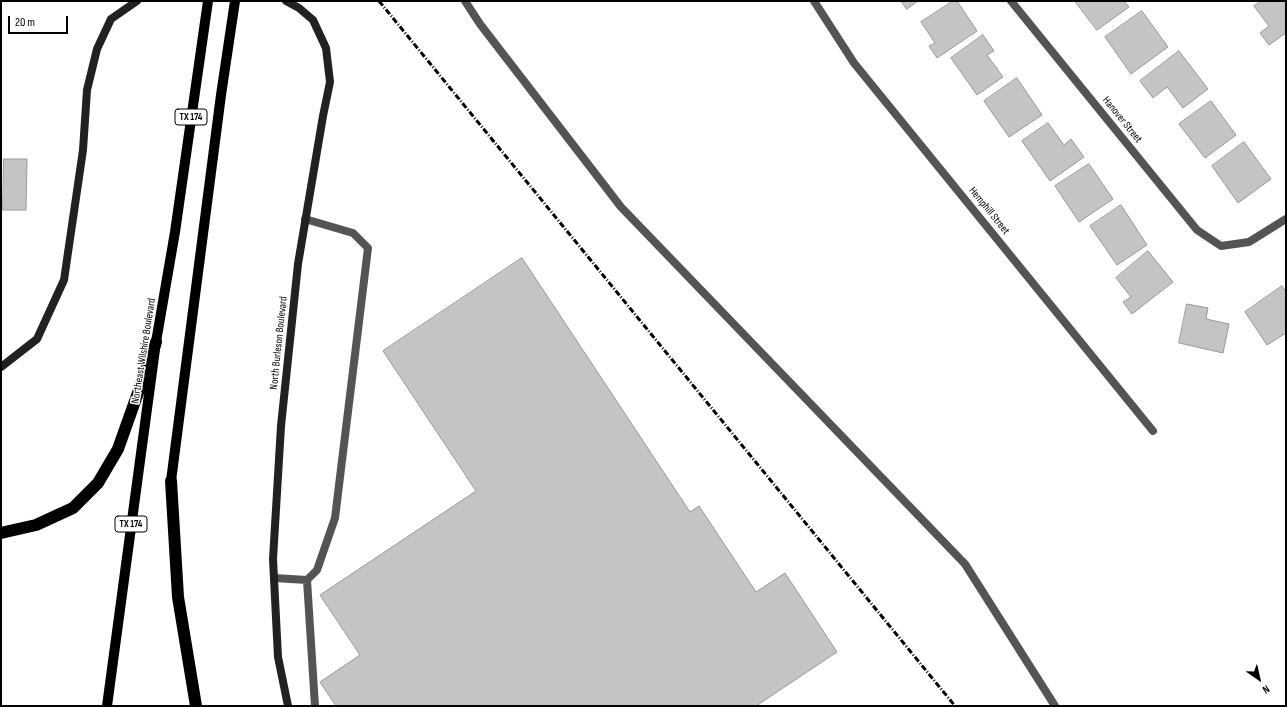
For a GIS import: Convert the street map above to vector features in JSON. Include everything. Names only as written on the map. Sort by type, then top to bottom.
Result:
[{"type":"highway","points":[[1,533],[36,525],[73,508],[98,483],[118,449],[156,342]]},
{"type":"highway","points":[[171,481],[178,597],[196,706]]},
{"type":"main road","points":[[1,367],[37,339],[64,280],[83,150],[87,90],[97,48],[111,19],[137,1]]},
{"type":"main road","name":"Northeast Wilshire Boulevard","points":[[107,706],[156,342],[175,232],[208,1]]},
{"type":"main road","points":[[171,481],[221,95],[235,1]]},
{"type":"main road","name":"North Burleson Boulevard","points":[[286,1],[299,8],[313,20],[326,48],[330,82],[298,264],[281,426],[273,559],[278,657],[288,706]]},
{"type":"street","points":[[465,1],[480,24],[621,207],[965,564],[1055,706]]},
{"type":"street","name":"Hemphill Street","points":[[814,1],[854,63],[1153,431]]},
{"type":"street","name":"Hanover Street","points":[[1011,1],[1197,230],[1221,246],[1249,242],[1286,219]]},
{"type":"street","points":[[274,578],[307,580],[317,570],[335,518],[368,248],[353,232],[305,220]]},
{"type":"street","points":[[307,580],[315,706]]},
{"type":"building","points":[[901,1],[918,1],[907,9]]},
{"type":"building","points":[[953,1],[957,1],[977,31],[937,58],[929,46],[935,43],[921,22]]},
{"type":"building","points":[[1075,1],[1124,1],[1129,7],[1097,30]]},
{"type":"building","points":[[1262,1],[1286,1],[1286,33],[1269,45],[1260,33],[1269,26],[1254,6]]},
{"type":"building","points":[[1142,11],[1168,47],[1131,74],[1105,37]]},
{"type":"building","points":[[983,35],[994,51],[987,55],[1003,77],[977,95],[951,58]]},
{"type":"building","points":[[1179,51],[1208,89],[1183,108],[1167,87],[1153,98],[1140,81]]},
{"type":"building","points":[[1017,78],[1042,115],[1009,137],[984,101]]},
{"type":"building","points":[[1211,101],[1236,135],[1205,158],[1179,124]]},
{"type":"building","points":[[1048,123],[1064,145],[1071,139],[1084,157],[1050,181],[1022,141]]},
{"type":"building","points":[[1244,142],[1271,179],[1238,203],[1212,166]]},
{"type":"building","points":[[4,159],[27,159],[26,210],[3,210]]},
{"type":"building","points":[[1089,164],[1113,199],[1079,222],[1055,186]]},
{"type":"building","points":[[1121,205],[1147,245],[1117,265],[1090,226]]},
{"type":"building","points":[[1148,251],[1173,282],[1132,314],[1123,302],[1131,297],[1116,278]]},
{"type":"building","points":[[522,258],[690,512],[699,506],[756,592],[785,573],[837,652],[756,706],[336,706],[320,682],[360,655],[320,595],[476,491],[383,351]]},
{"type":"building","points":[[1282,286],[1286,292],[1286,333],[1267,345],[1245,312]]},
{"type":"building","points":[[1187,304],[1208,308],[1206,319],[1229,324],[1223,353],[1179,343]]},
{"type":"railway","points":[[379,1],[955,706]]}]
